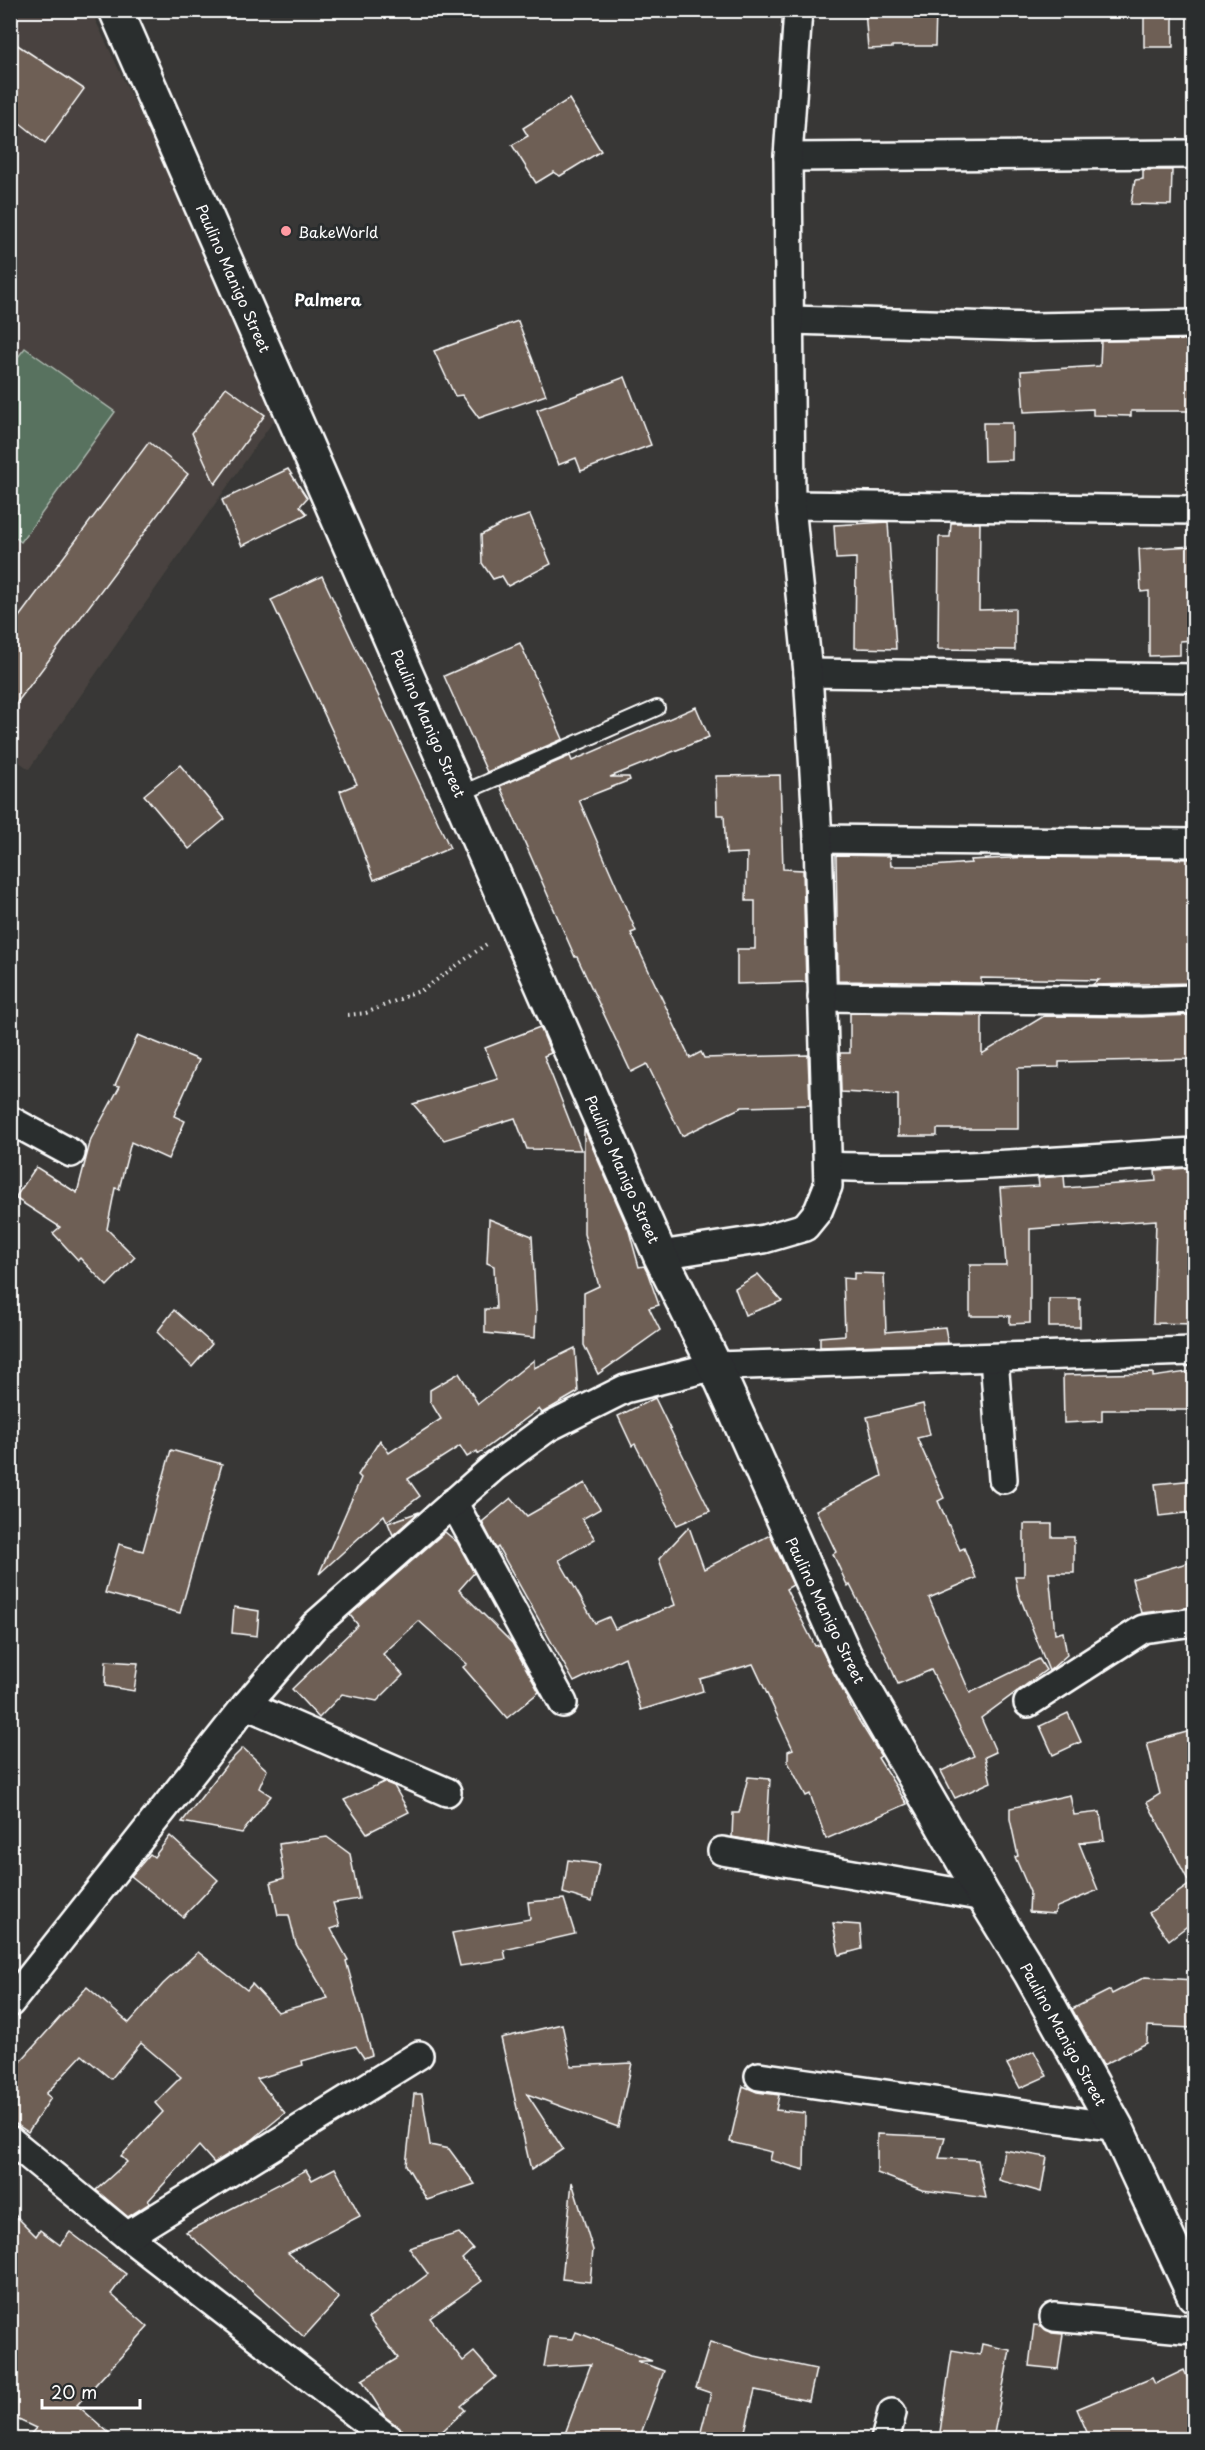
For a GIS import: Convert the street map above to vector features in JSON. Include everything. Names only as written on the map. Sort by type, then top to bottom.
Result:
[{"type":"street","name":"Paulino Manigo Street","points":[[116,10],[660,1255],[715,1366],[845,1656],[984,1897],[1030,1972],[1116,2127],[1194,2295]]},
{"type":"street","points":[[660,1255],[764,1239],[804,1227],[813,1220],[828,1186],[818,839],[808,673],[791,505],[788,157],[798,10]]},
{"type":"street","points":[[788,157],[1194,154]]},
{"type":"street","points":[[791,320],[1032,327],[1194,324]]},
{"type":"street","points":[[791,505],[1194,510]]},
{"type":"street","points":[[808,673],[1194,678]]},
{"type":"street","points":[[818,839],[1194,843]]},
{"type":"street","points":[[822,997],[1141,1001],[1194,999]]},
{"type":"street","points":[[10,1120],[71,1153]]},
{"type":"street","points":[[828,1166],[872,1168],[971,1166],[1194,1152]]},
{"type":"street","points":[[10,2003],[246,1705],[315,1625],[495,1466],[547,1428],[625,1389],[715,1366],[1194,1352]]},
{"type":"street","points":[[994,1358],[1003,1479]]},
{"type":"street","points":[[453,1502],[562,1702]]},
{"type":"street","points":[[1028,1702],[1143,1629],[1194,1622]]},
{"type":"street","points":[[246,1705],[447,1792]]},
{"type":"street","points":[[722,1851],[984,1897]]},
{"type":"street","points":[[127,2236],[419,2055]]},
{"type":"street","points":[[759,2076],[1116,2127]]},
{"type":"street","points":[[10,2140],[127,2236],[390,2439]]},
{"type":"street","points":[[1054,2317],[1194,2330]]},
{"type":"street","points":[[885,2439],[892,2413]]},
{"type":"lane","points":[[460,794],[657,708]]},
{"type":"path","points":[[348,1015],[366,1013],[424,989],[517,925]]},
{"type":"shaded area","points":[[11,11],[91,11],[281,410],[29,769],[11,756]]},
{"type":"green space","points":[[25,348],[115,412],[21,542],[11,534],[10,367]]},
{"type":"building","points":[[865,10],[936,10],[935,46],[892,46],[892,48],[868,49]]},
{"type":"building","points":[[1144,11],[1173,11],[1173,47],[1144,47]]},
{"type":"building","points":[[10,40],[84,89],[45,143],[10,115]]},
{"type":"building","points":[[569,99],[601,151],[560,176],[554,172],[536,183],[512,145],[528,136],[523,128]]},
{"type":"building","points":[[1143,170],[1172,170],[1171,205],[1131,204],[1135,180],[1143,179]]},
{"type":"building","points":[[518,321],[546,395],[479,418],[462,395],[455,396],[434,351]]},
{"type":"building","points":[[1194,340],[1194,411],[1131,411],[1131,416],[1093,415],[1093,409],[1024,412],[1021,371],[1100,366],[1101,341]]},
{"type":"building","points":[[625,377],[651,445],[581,471],[576,458],[558,465],[537,410]]},
{"type":"building","points":[[226,387],[265,415],[215,484],[192,433]]},
{"type":"building","points":[[983,423],[1012,423],[1012,460],[984,461]]},
{"type":"building","points":[[149,442],[188,474],[10,712],[10,629]]},
{"type":"building","points":[[288,469],[307,498],[300,506],[307,514],[242,546],[222,500]]},
{"type":"building","points":[[530,515],[551,564],[508,586],[502,576],[493,579],[482,563],[481,535],[504,523]]},
{"type":"building","points":[[888,522],[896,649],[855,648],[856,558],[836,559],[834,525]]},
{"type":"building","points":[[951,523],[980,523],[979,610],[1015,609],[1015,650],[938,649],[939,537],[950,537]]},
{"type":"building","points":[[1194,546],[1194,640],[1180,641],[1180,655],[1149,656],[1149,591],[1141,592],[1139,549]]},
{"type":"building","points":[[322,576],[450,848],[374,880],[340,791],[357,784],[271,600]]},
{"type":"building","points":[[520,643],[563,739],[487,772],[444,676]]},
{"type":"building","points":[[696,707],[709,737],[610,777],[629,777],[630,780],[579,800],[636,931],[631,933],[690,1058],[701,1052],[704,1058],[808,1055],[810,1105],[742,1107],[682,1136],[647,1064],[631,1072],[575,957],[500,786],[570,756],[572,761]]},
{"type":"building","points":[[180,765],[225,819],[189,849],[144,795]]},
{"type":"building","points":[[780,775],[783,869],[803,870],[806,982],[737,984],[737,949],[755,949],[755,901],[746,901],[747,853],[726,854],[724,815],[717,815],[716,776]]},
{"type":"building","points":[[836,855],[890,856],[891,866],[932,866],[971,863],[970,860],[1032,857],[1194,859],[1194,983],[1092,985],[1099,980],[981,978],[981,983],[838,981]]},
{"type":"building","points":[[850,1013],[982,1015],[982,1054],[1044,1016],[1194,1015],[1194,1059],[1059,1062],[1059,1067],[1018,1068],[1018,1129],[937,1129],[937,1136],[898,1136],[898,1095],[841,1092],[840,1053],[850,1053]]},
{"type":"building","points":[[540,1027],[551,1053],[544,1056],[581,1150],[527,1149],[515,1118],[444,1140],[413,1104],[498,1079],[485,1048]]},
{"type":"building","points":[[138,1035],[199,1060],[174,1116],[185,1121],[168,1159],[131,1142],[119,1189],[115,1188],[107,1229],[135,1257],[107,1286],[53,1233],[60,1227],[15,1198],[36,1167],[77,1193],[91,1139],[120,1086],[115,1085]]},
{"type":"building","points":[[584,1128],[629,1231],[639,1267],[644,1266],[659,1305],[649,1308],[660,1330],[598,1374],[584,1345],[584,1293],[599,1286],[584,1234]]},
{"type":"building","points":[[1189,1168],[1194,1242],[1194,1324],[1153,1323],[1156,1220],[1030,1229],[1030,1323],[1010,1324],[1010,1316],[970,1316],[970,1265],[1006,1265],[1000,1188],[1039,1186],[1038,1178],[1064,1176],[1065,1188],[1156,1181],[1155,1170]]},
{"type":"building","points":[[489,1219],[532,1236],[536,1310],[535,1338],[485,1333],[485,1309],[496,1309],[494,1266],[487,1263]]},
{"type":"building","points":[[854,1273],[884,1274],[886,1332],[945,1327],[948,1343],[820,1347],[820,1337],[845,1335],[843,1278],[854,1279]]},
{"type":"building","points":[[758,1274],[782,1301],[745,1315],[735,1288]]},
{"type":"building","points":[[1049,1299],[1080,1299],[1080,1327],[1049,1327]]},
{"type":"building","points":[[174,1310],[212,1344],[192,1367],[157,1332]]},
{"type":"building","points":[[575,1348],[578,1392],[542,1413],[539,1409],[478,1454],[477,1451],[467,1457],[460,1446],[408,1479],[420,1496],[387,1521],[384,1515],[319,1574],[361,1478],[358,1475],[380,1440],[389,1453],[441,1419],[430,1401],[430,1390],[459,1373],[478,1404],[534,1360],[534,1368]]},
{"type":"building","points":[[1194,1371],[1194,1410],[1102,1410],[1102,1421],[1064,1423],[1063,1375],[1153,1373],[1153,1377]]},
{"type":"building","points":[[655,1398],[710,1511],[677,1525],[635,1444],[632,1446],[618,1416]]},
{"type":"building","points":[[923,1404],[930,1435],[917,1438],[944,1498],[938,1501],[960,1550],[964,1548],[976,1578],[929,1598],[970,1693],[1039,1659],[1046,1670],[981,1718],[996,1752],[985,1757],[991,1782],[955,1798],[941,1771],[974,1756],[931,1670],[898,1684],[850,1585],[848,1587],[833,1554],[836,1552],[816,1510],[882,1476],[867,1417]]},
{"type":"building","points":[[171,1450],[222,1464],[180,1613],[105,1593],[119,1544],[143,1551]]},
{"type":"building","points":[[1194,1480],[1194,1512],[1159,1516],[1155,1484]]},
{"type":"building","points":[[585,1483],[600,1509],[582,1519],[595,1539],[559,1560],[595,1623],[609,1617],[615,1629],[675,1605],[659,1559],[689,1527],[704,1569],[770,1535],[793,1585],[786,1589],[815,1646],[819,1645],[856,1716],[881,1756],[878,1758],[907,1804],[826,1839],[810,1794],[806,1796],[788,1762],[788,1751],[793,1749],[753,1664],[700,1679],[703,1691],[641,1710],[625,1657],[574,1682],[482,1522],[511,1498],[527,1516]]},
{"type":"building","points":[[419,1512],[393,1535],[388,1523]]},
{"type":"building","points":[[1024,1524],[1052,1524],[1052,1537],[1074,1537],[1074,1573],[1049,1573],[1055,1634],[1063,1632],[1067,1655],[1049,1671],[1018,1592],[1015,1576],[1024,1576]]},
{"type":"building","points":[[445,1532],[457,1542],[474,1573],[459,1590],[512,1643],[539,1692],[507,1718],[463,1667],[467,1664],[419,1621],[383,1654],[403,1675],[377,1701],[342,1694],[319,1718],[292,1689],[358,1625],[350,1615]]},
{"type":"building","points":[[1194,1561],[1194,1607],[1141,1613],[1132,1579]]},
{"type":"building","points":[[234,1607],[259,1611],[257,1636],[232,1633]]},
{"type":"building","points":[[106,1661],[138,1663],[134,1691],[105,1686]]},
{"type":"building","points":[[1068,1713],[1081,1742],[1053,1755],[1040,1726]]},
{"type":"building","points":[[1194,1730],[1194,1921],[1169,1940],[1149,1913],[1190,1884],[1147,1802],[1160,1794],[1147,1743]]},
{"type":"building","points":[[243,1748],[267,1770],[259,1788],[271,1796],[242,1833],[182,1822],[227,1764]]},
{"type":"building","points":[[748,1777],[770,1779],[766,1843],[732,1837],[733,1813],[739,1813]]},
{"type":"building","points":[[384,1782],[394,1786],[409,1812],[367,1833],[344,1800]]},
{"type":"building","points":[[1070,1795],[1074,1815],[1100,1812],[1104,1840],[1079,1843],[1098,1890],[1057,1907],[1054,1914],[1029,1912],[1030,1892],[1015,1857],[1018,1856],[1010,1819],[1010,1808]]},
{"type":"building","points":[[170,1836],[218,1880],[183,1917],[131,1876],[150,1854],[154,1857]]},
{"type":"building","points":[[327,1837],[350,1854],[359,1899],[333,1903],[340,1926],[331,1929],[348,1960],[346,1961],[372,2055],[364,2058],[356,2046],[302,2061],[303,2065],[257,2079],[285,2113],[252,2140],[214,2163],[199,2146],[148,2201],[150,2203],[128,2217],[96,2190],[127,2162],[121,2156],[163,2112],[155,2103],[181,2077],[141,2043],[111,2079],[82,2055],[46,2094],[51,2098],[28,2132],[10,2120],[10,2073],[87,1987],[129,2023],[163,1984],[198,1952],[247,1990],[252,1984],[278,2012],[328,1998],[296,1944],[289,1915],[278,1915],[271,1882],[284,1878],[279,1844]]},
{"type":"building","points":[[568,1860],[599,1864],[592,1902],[563,1893]]},
{"type":"building","points":[[564,1899],[575,1934],[504,1950],[506,1959],[460,1966],[452,1933],[530,1919],[528,1902]]},
{"type":"building","points":[[833,1923],[860,1925],[862,1949],[839,1955]]},
{"type":"building","points":[[1145,1977],[1194,1980],[1194,2028],[1148,2026],[1147,2043],[1103,2065],[1072,2009],[1110,1990],[1112,1994]]},
{"type":"building","points":[[562,2024],[571,2066],[632,2063],[618,2127],[527,2094],[563,2149],[531,2170],[501,2038]]},
{"type":"building","points":[[1034,2051],[1047,2076],[1020,2088],[1007,2064]]},
{"type":"building","points":[[743,2086],[757,2092],[779,2095],[776,2110],[805,2113],[804,2170],[770,2160],[772,2152],[730,2142]]},
{"type":"building","points":[[414,2094],[422,2094],[430,2145],[449,2149],[475,2184],[427,2200],[406,2165]]},
{"type":"building","points":[[877,2134],[945,2137],[939,2158],[978,2160],[986,2198],[922,2190],[877,2173]]},
{"type":"building","points":[[1004,2150],[1047,2157],[1041,2192],[999,2180]]},
{"type":"building","points":[[335,2168],[360,2216],[288,2253],[339,2298],[304,2337],[186,2232],[306,2170],[312,2180]]},
{"type":"building","points":[[572,2182],[593,2250],[590,2282],[562,2279]]},
{"type":"building","points":[[10,2210],[36,2236],[40,2230],[60,2245],[70,2232],[126,2274],[111,2294],[148,2327],[77,2405],[116,2439],[26,2439],[36,2428],[10,2416]]},
{"type":"building","points":[[459,2233],[473,2249],[462,2259],[482,2281],[430,2318],[463,2361],[474,2352],[496,2377],[461,2406],[465,2410],[434,2439],[409,2439],[400,2428],[385,2417],[362,2380],[398,2358],[368,2318],[428,2274],[409,2248]]},
{"type":"building","points":[[1034,2325],[1042,2326],[1052,2333],[1063,2334],[1058,2369],[1029,2366]]},
{"type":"building","points":[[576,2332],[652,2361],[637,2361],[664,2371],[639,2439],[563,2439],[591,2364],[544,2367],[549,2337],[573,2339]]},
{"type":"building","points":[[710,2342],[755,2356],[816,2369],[809,2401],[755,2390],[743,2439],[699,2439],[711,2393],[696,2388]]},
{"type":"building","points":[[982,2344],[1010,2350],[993,2439],[939,2439],[952,2350],[980,2355]]},
{"type":"building","points":[[1184,2370],[1194,2392],[1194,2439],[1090,2439],[1077,2409],[1152,2378],[1155,2384]]},
{"type":"place","name":"BakeWorld","points":[[286,231]]},
{"type":"district","name":"Palmera","points":[[328,299]]}]
